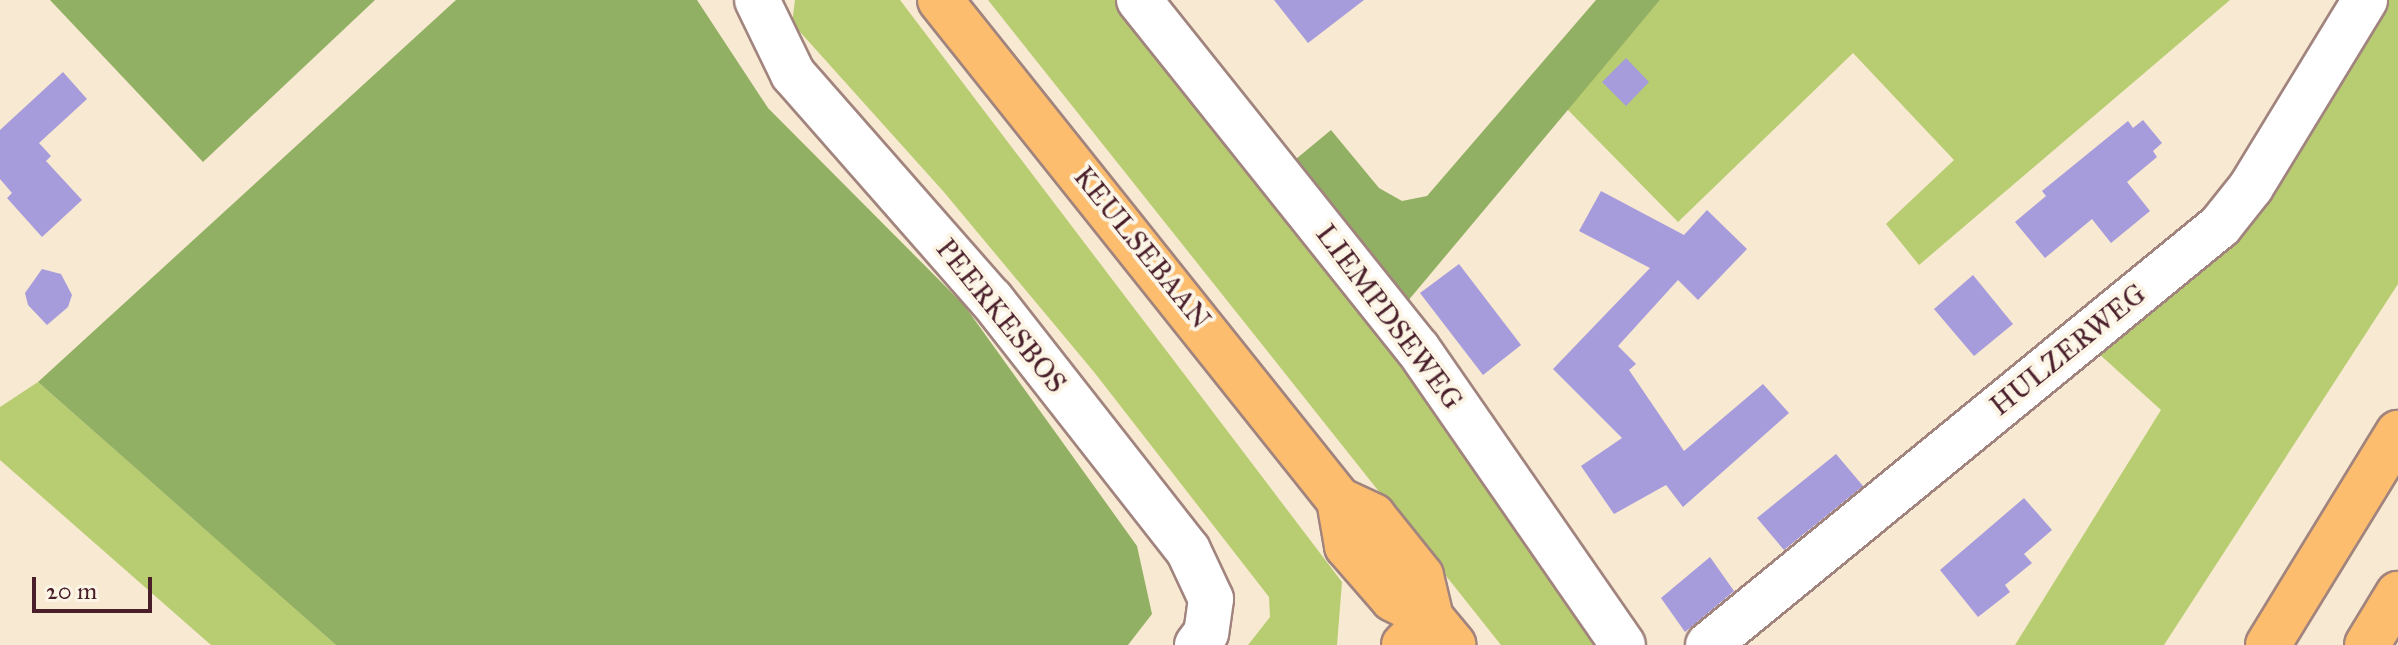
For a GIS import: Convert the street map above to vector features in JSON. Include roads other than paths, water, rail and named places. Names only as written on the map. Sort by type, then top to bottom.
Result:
[{"type":"main road","name":"KEULSEBAAN","points":[[940,0],[1339,500],[1373,516],[1421,576],[1430,636]]},
{"type":"main road","points":[[2268,645],[2398,433]]},
{"type":"main road","points":[[2258,645],[2306,584]]},
{"type":"main road","points":[[2367,645],[2398,594]]},
{"type":"street","name":"PEERKESBOS","points":[[757,0],[793,74],[991,299],[1188,550],[1211,599],[1206,633],[1197,645]]},
{"type":"street","name":"LIEMPDSEWEG","points":[[1139,0],[1418,349],[1623,645]]},
{"type":"street","name":"HULZERWEG","points":[[1708,645],[2220,226],[2251,187],[2365,0]]}]
